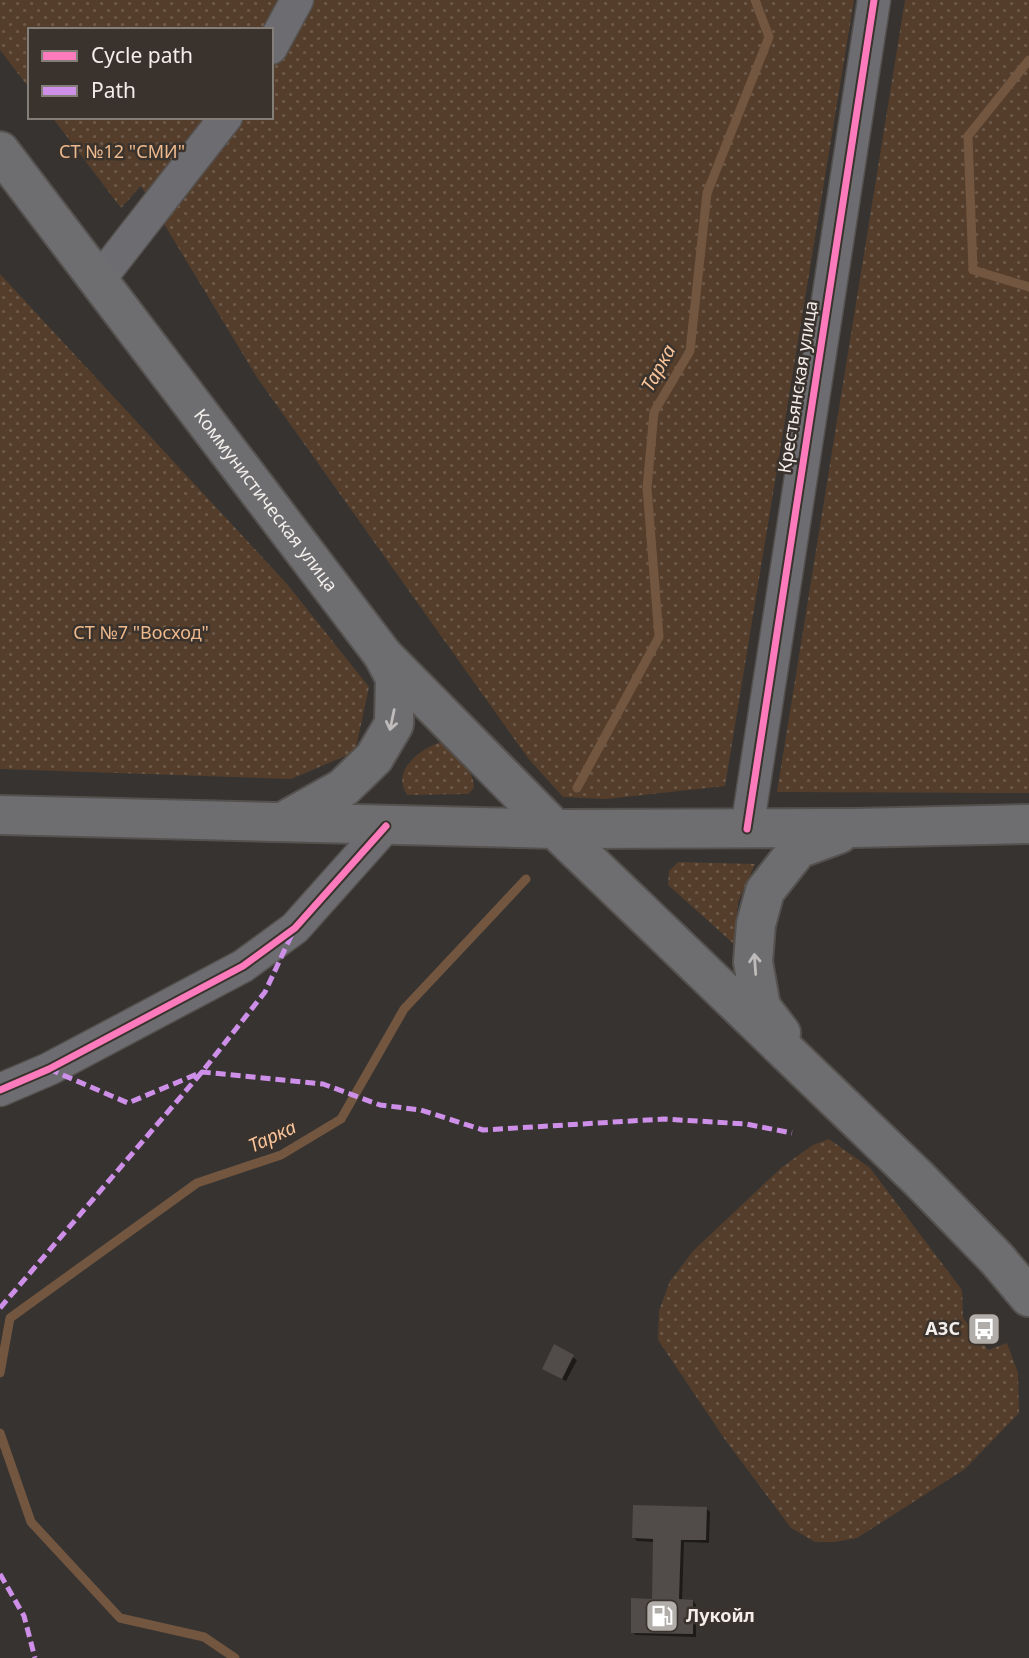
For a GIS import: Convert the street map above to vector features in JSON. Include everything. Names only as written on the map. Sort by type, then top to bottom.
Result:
[{"type":"main road","name":"Коммунистическая улица","points":[[0,150],[383,655],[555,828],[821,1085]]},
{"type":"main road","points":[[284,822],[343,788],[374,758],[394,724],[395,678],[383,655]]},
{"type":"main road","points":[[0,815],[555,828],[854,828],[1029,824]]},
{"type":"main road","points":[[854,828],[798,849],[765,891],[756,924],[753,962],[761,1007],[821,1085],[919,1179],[997,1259],[1029,1297]]},
{"type":"street","points":[[273,44],[297,0]]},
{"type":"street","name":"Крестьянская улица","points":[[747,828],[874,0]]},
{"type":"street","points":[[99,280],[224,119]]},
{"type":"street","points":[[0,1090],[48,1069],[243,966],[295,928],[386,825]]},
{"type":"green space","name":"СТ №12 \"СМИ\"","points":[[0,0],[854,0],[725,786],[606,799],[563,797],[528,758],[258,379],[141,186],[121,208],[54,119],[273,119],[273,28],[28,28],[28,86],[0,50]]},
{"type":"green space","points":[[905,0],[1029,0],[1029,793],[777,792]]},
{"type":"green space","name":"СТ №7 \"Восход\"","points":[[0,274],[287,584],[369,687],[355,752],[291,779],[0,769]]},
{"type":"green space","points":[[444,741],[468,769],[474,788],[468,794],[407,795],[403,786],[405,769],[418,754]]},
{"type":"green space","points":[[678,862],[755,864],[738,902],[734,944],[668,885],[669,871]]},
{"type":"green space","points":[[829,1139],[870,1168],[962,1290],[963,1318],[988,1350],[1007,1343],[1018,1373],[1019,1413],[965,1469],[857,1538],[815,1542],[791,1528],[726,1441],[658,1340],[659,1311],[670,1281],[694,1250],[782,1167],[813,1145]]},
{"type":"building","points":[[554,1344],[574,1355],[562,1379],[542,1369]]},
{"type":"building","points":[[633,1505],[707,1507],[706,1540],[681,1540],[679,1599],[693,1600],[693,1634],[631,1633],[631,1598],[652,1599],[653,1539],[632,1538]]},
{"type":"waterway","name":"Тарка","points":[[577,788],[659,637],[647,488],[654,412],[690,351],[707,193],[769,37],[755,0]]},
{"type":"waterway","points":[[1029,60],[968,136],[973,270],[1029,287]]},
{"type":"waterway","name":"Тарка","points":[[0,1373],[10,1318],[197,1183],[281,1155],[341,1119],[404,1009],[526,879]]},
{"type":"waterway","name":"Тарка","points":[[0,1433],[31,1522],[120,1618],[204,1637],[235,1658]]},
{"type":"marked path","points":[[0,1308],[202,1072],[265,992],[292,934]]},
{"type":"marked path","points":[[49,1069],[128,1103],[202,1072],[323,1084],[380,1105],[421,1110],[483,1130],[664,1119],[746,1124],[792,1133]]},
{"type":"marked path","points":[[0,1574],[24,1616],[35,1658]]},
{"type":"cycle path","points":[[747,829],[874,0]]},
{"type":"cycle path","points":[[0,1090],[49,1069],[243,966],[295,928],[386,826]]},
{"type":"place","name":"АЗС","points":[[984,1329]]},
{"type":"place","name":"Лукойл","points":[[662,1616]]}]
